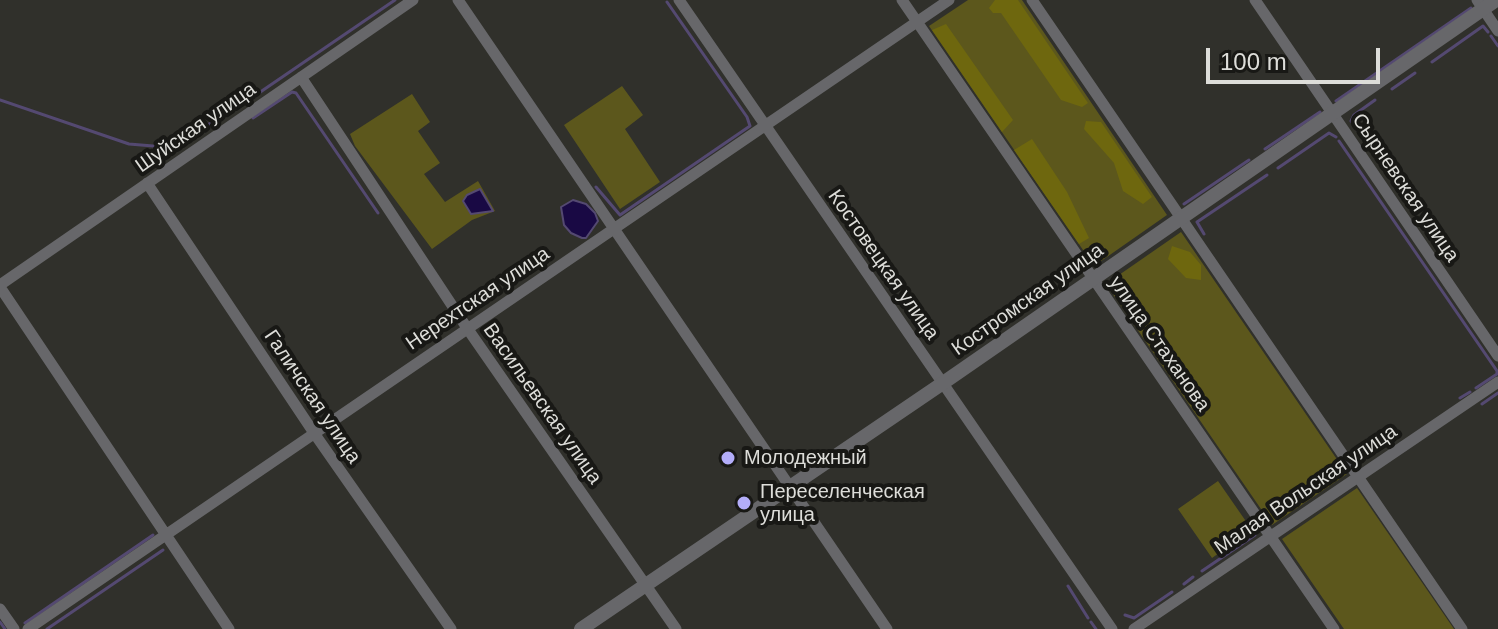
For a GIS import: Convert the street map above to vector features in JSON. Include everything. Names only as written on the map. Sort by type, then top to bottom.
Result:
[{"type":"street","name":"Шуйская улица","points":[[0,286],[413,0]]},
{"type":"street","points":[[458,0],[887,629]]},
{"type":"street","name":"Костовецкая улица","points":[[679,0],[1112,629]]},
{"type":"street","name":"улица Стаханова","points":[[902,0],[1092,281],[1334,629]]},
{"type":"street","name":"Нерехтская улица","points":[[28,629],[949,0]]},
{"type":"street","points":[[1032,0],[1462,629]]},
{"type":"street","name":"Сырневская улица","points":[[1255,0],[1498,356]]},
{"type":"street","points":[[1485,3],[1498,31]]},
{"type":"street","name":"Костромская улица","points":[[581,629],[1092,281],[1485,3]]},
{"type":"street","name":"Васильевская улица","points":[[301,77],[467,328],[676,629]]},
{"type":"street","name":"Галичская улица","points":[[147,183],[314,433],[451,629]]},
{"type":"street","points":[[0,286],[229,629]]},
{"type":"street","name":"Малая Вольская улица","points":[[1134,629],[1498,382]]},
{"type":"street","points":[[0,609],[14,629]]},
{"type":"shaded area","points":[[968,0],[1022,0],[1167,215],[1094,266],[929,26]]},
{"type":"shaded area","points":[[995,0],[1018,0],[1088,103],[1082,107],[1061,100],[1001,13],[993,13],[989,8]]},
{"type":"shaded area","points":[[946,24],[1013,120],[1002,132],[932,30]]},
{"type":"shaded area","points":[[622,86],[643,115],[625,129],[660,182],[620,209],[564,125]]},
{"type":"shaded area","points":[[412,94],[430,122],[418,131],[440,163],[424,174],[445,202],[478,181],[495,211],[472,220],[432,249],[355,146],[350,134]]},
{"type":"shaded area","points":[[1086,121],[1101,122],[1152,197],[1143,204],[1123,191],[1114,163],[1084,129]]},
{"type":"shaded area","points":[[1032,139],[1067,192],[1089,238],[1079,244],[1014,150]]},
{"type":"shaded area","points":[[480,189],[493,211],[471,214],[463,201],[467,195]]},
{"type":"shaded area","points":[[573,200],[586,204],[598,221],[586,238],[571,233],[564,225],[561,207]]},
{"type":"shaded area","points":[[1181,232],[1347,474],[1272,525],[1106,284]]},
{"type":"shaded area","points":[[1172,246],[1190,252],[1201,265],[1201,280],[1186,278],[1168,259]]},
{"type":"shaded area","points":[[1218,481],[1252,530],[1212,558],[1178,509]]},
{"type":"shaded area","points":[[1357,488],[1454,629],[1344,629],[1282,539]]},
{"type":"waterway","points":[[0,100],[129,144],[165,147],[185,144],[188,137],[253,97],[395,0]]},
{"type":"waterway","points":[[596,187],[620,215],[750,126],[747,117],[667,2]]},
{"type":"waterway","points":[[1336,101],[1471,8]]},
{"type":"waterway","points":[[1432,62],[1483,26],[1488,32]]},
{"type":"waterway","points":[[1491,36],[1498,46]]},
{"type":"waterway","points":[[1392,89],[1415,73]]},
{"type":"waterway","points":[[253,118],[292,92],[296,93],[378,213]]},
{"type":"waterway","points":[[1354,125],[1351,121],[1354,115],[1375,100]]},
{"type":"waterway","points":[[1265,149],[1320,112]]},
{"type":"waterway","points":[[1356,128],[1387,173]]},
{"type":"waterway","points":[[1278,168],[1329,133],[1336,137]]},
{"type":"waterway","points":[[1339,141],[1497,371],[1476,388]]},
{"type":"waterway","points":[[1184,204],[1249,160]]},
{"type":"waterway","points":[[1204,234],[1197,222],[1267,175]]},
{"type":"waterway","points":[[1460,398],[1470,392]]},
{"type":"waterway","points":[[1482,404],[1498,393]]},
{"type":"waterway","points":[[25,623],[153,535]]},
{"type":"waterway","points":[[1202,571],[1255,535]]},
{"type":"waterway","points":[[47,629],[163,550]]},
{"type":"waterway","points":[[1184,584],[1193,577]]},
{"type":"waterway","points":[[1068,586],[1088,618]]},
{"type":"waterway","points":[[1125,615],[1134,618],[1172,592]]},
{"type":"waterway","points":[[0,622],[5,629]]},
{"type":"waterway","points":[[1091,622],[1096,629]]},
{"type":"place","name":"Молодежный","points":[[728,458]]},
{"type":"place","name":"Переселенческая улица","points":[[744,503]]}]
